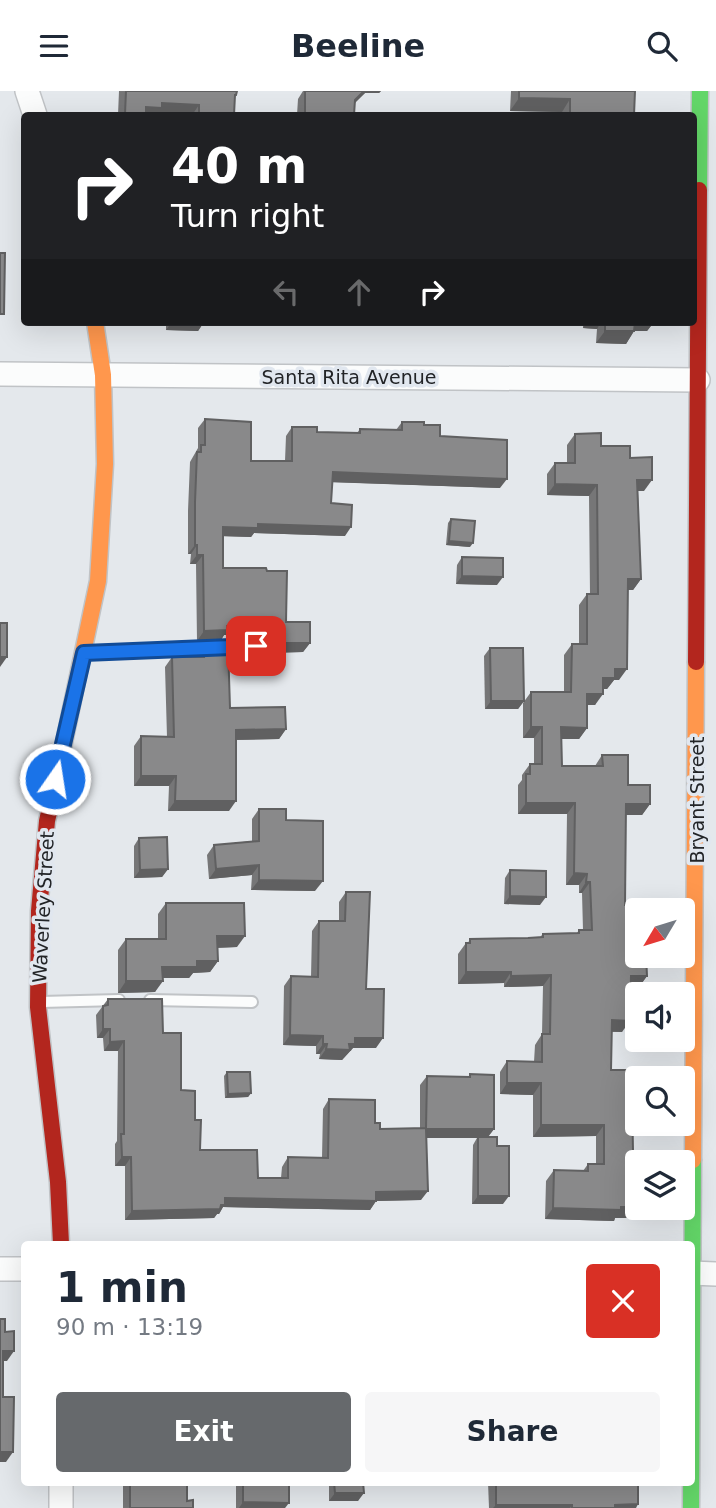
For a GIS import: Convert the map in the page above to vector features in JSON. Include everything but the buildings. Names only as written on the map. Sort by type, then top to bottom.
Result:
[{"type":"street","points":[[27,91],[34,112]]},
{"type":"street","name":"Bryant Street","points":[[693,1241],[707,750],[698,380],[707,243],[700,91]]},
{"type":"street","name":"Waverley Street","points":[[61,1241],[58,1182],[38,1002],[39,911],[47,821],[84,653],[99,570],[105,464],[103,375],[96,326]]},
{"type":"street","name":"Santa Rita Avenue","points":[[0,374],[698,380]]},
{"type":"street","points":[[0,1269],[21,1269]]},
{"type":"street","points":[[695,1273],[716,1274]]},
{"type":"street","points":[[61,1486],[61,1508]]},
{"type":"street","name":"Bryant Street","points":[[691,1486],[691,1508]]},
{"type":"lane","points":[[84,653],[256,646]]},
{"type":"lane","points":[[38,1002],[252,1002]]},
{"type":"traffic: fast","points":[[699,190],[700,91]]},
{"type":"traffic: fast","points":[[693,1220],[693,1241]]},
{"type":"traffic: fast","points":[[691,1486],[691,1508]]},
{"type":"traffic: slow","points":[[54,790],[98,581],[105,464],[103,375],[96,326]]},
{"type":"traffic: slow","points":[[693,1150],[696,662]]},
{"type":"traffic: jam","points":[[696,662],[699,190]]},
{"type":"traffic: jam","points":[[54,790],[47,821],[39,911],[38,1007],[58,1182],[61,1241]]},
{"type":"route","points":[[55,779],[84,653],[256,646]]}]
